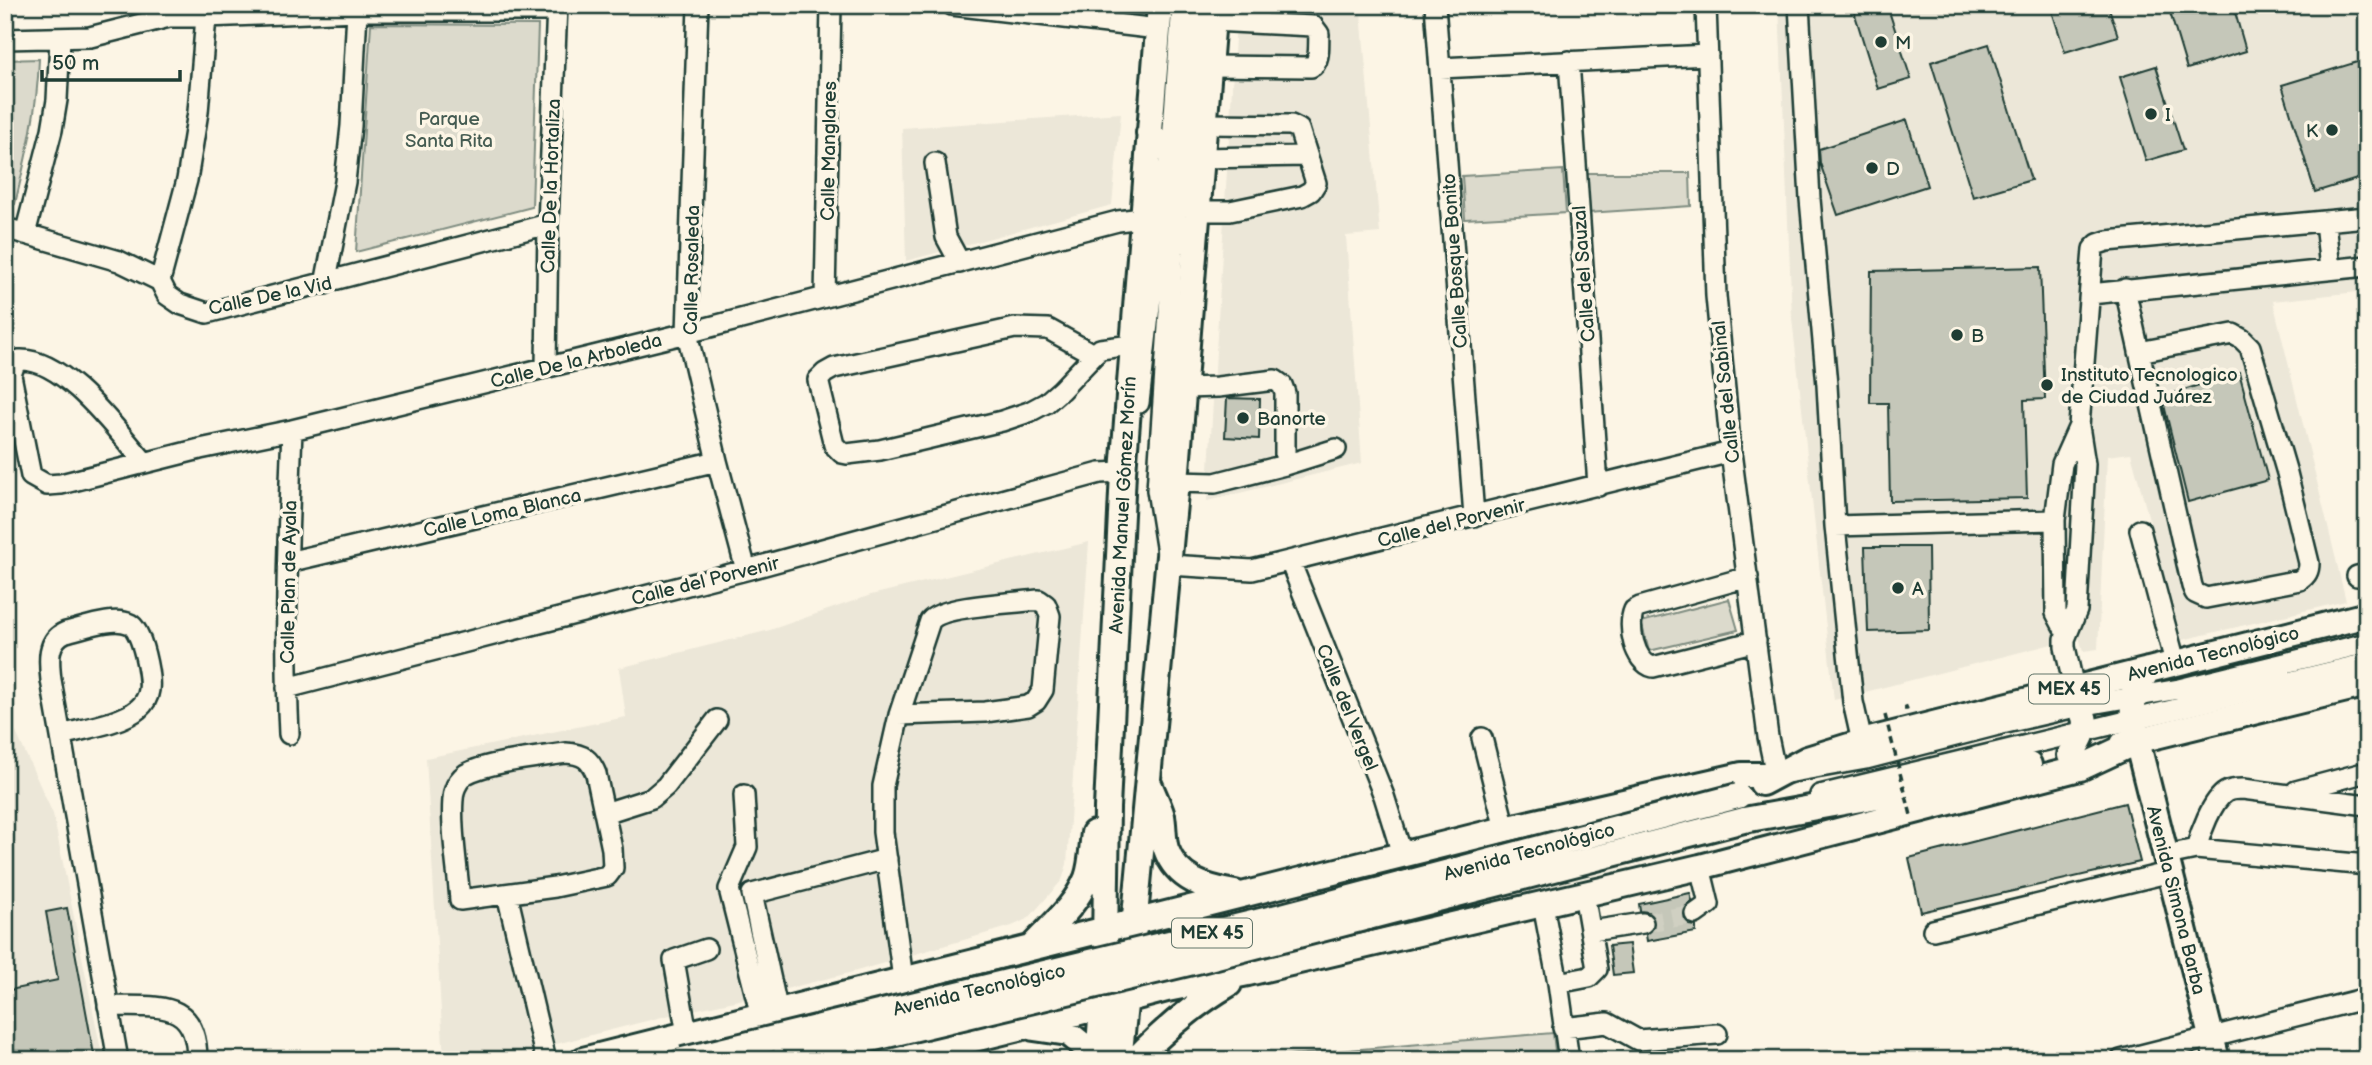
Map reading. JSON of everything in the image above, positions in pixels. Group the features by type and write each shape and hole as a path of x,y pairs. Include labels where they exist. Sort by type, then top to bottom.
{"main road":[{"path":"1167,989 1147,970 1140,955 1145,919 1148,781 1169,565 1197,211 1185,157 1204,124 1209,66 1208,11"},
{"name":"Avenida Manuel Gómez Morín","path":"1102,1005 1107,808 1123,472 1132,345 1159,220 1149,133 1159,17"},
{"path":"1149,133 1185,157"},
{"path":"1159,220 1180,227 1194,248"},
{"name":"Avenida Tecnológico","path":"683,1060 1286,915 1738,796 1807,759 1861,742 2070,695 2175,662 2367,615"},
{"path":"887,1060 1167,989 1248,973 1700,867 2080,768 2134,720 2148,670"},
{"name":"Avenida Tecnológico","path":"782,1060 1197,961 1744,820 1944,784 2070,755 2134,720 2367,684"},
{"path":"2070,695 2085,724 2079,744 2070,755"},
{"name":"Avenida Simona Barba","path":"2134,720 2214,1048"},
{"path":"583,1060 1506,829 1742,775 1776,775"},
{"path":"1148,781 1161,815 1166,848 1173,863 1185,876 1208,888 1243,894"},
{"path":"1030,949 1065,915 1075,900 1087,876 1094,832 1107,808"},
{"path":"1102,1005 1145,919"},
{"path":"1065,940 1080,952 1087,965 1089,984 1102,1005 1105,1059"},
{"path":"1135,1060 1160,1034 1198,1002 1248,973"},
{"path":"1023,1027 1054,1029 1068,1033 1105,1059"}],"street":[{"name":"Calle Rosaleda","path":"698,5 687,333 716,461 746,570"},
{"name":"Calle Manglares","path":"825,297 831,5"},
{"path":"952,5 1159,17"},
{"path":"1182,5 1172,142 1185,157 1307,156"},
{"name":"Calle Bosque Bonito","path":"1434,5 1474,516"},
{"name":"Calle del Sabinal","path":"1706,5 1716,296 1731,452 1768,737 1776,775"},
{"path":"1799,5 1810,199 1827,385 1835,526 1853,702 1861,742"},
{"path":"5,39 90,37 169,17 556,8"},
{"name":"Calle De la Hortaliza","path":"546,367 556,8"},
{"path":"325,284 345,182 357,11"},
{"path":"1123,472 1141,390 1159,220 1185,157 1208,11 1313,26 1319,34 1316,65 1311,67 1209,66"},
{"path":"160,281 187,180 198,112 206,17"},
{"path":"25,234 52,130 57,100 60,39"},
{"path":"1440,68 1708,55"},
{"name":"Calle del Sauzal","path":"1569,61 1598,486"},
{"path":"1197,211 1230,211 1303,196 1311,191 1316,183 1299,130 1291,125 1204,124"},
{"path":"935,163 946,237 960,263"},
{"path":"2070,695 2065,648 2066,632 2077,610 2078,596 2085,464 2079,426 2093,249 2103,242 2367,217"},
{"name":"Calle De la Arboleda","path":"145,463 82,392 63,375 27,360 19,360 14,366 11,375 31,477 47,485 61,484 687,333 1118,221 1159,220"},
{"path":"1159,220 1157,490 1169,565"},
{"path":"2325,222 2330,269"},
{"name":"Calle De la Vid","path":"5,228 119,261 160,281 167,295 180,304 207,313 548,225"},
{"path":"2090,294 2367,266"},
{"path":"2125,289 2139,352 2192,586 2195,593 2206,598 2300,580 2309,570 2309,563 2287,473 2250,347 2233,334 2139,352"},
{"path":"1093,354 1048,329 1015,328 834,368 818,380 834,445 842,453 854,454 1002,421 1029,412 1061,390 1093,354 1108,346 1132,345"},
{"path":"1184,388 1275,380 1282,385 1285,393 1284,465"},
{"path":"2066,632 2056,612 2055,520 2062,464 2079,426"},
{"name":"Calle Plan de Ayala","path":"289,734 288,562 292,430"},
{"path":"1176,482 1215,483 1336,449"},
{"name":"Calle del Porvenir","path":"1169,565 1252,570 1731,452"},
{"name":"Calle Loma Blanca","path":"288,562 716,461"},
{"name":"Calle del Porvenir","path":"287,688 746,570 1100,473 1123,472"},
{"path":"1835,526 2055,520"},
{"path":"2140,530 2175,662"},
{"name":"Calle del Vergel","path":"1290,561 1384,796 1402,855"},
{"path":"1748,577 1640,607 1634,610 1630,625 1639,658 1644,664 1653,667 1756,641"},
{"path":"899,715 985,712 1028,706 1036,701 1043,690 1050,615 1046,605 1039,600 956,609 934,616 930,621 899,715 883,786 883,832 903,979"},
{"path":"61,735 122,718 133,713 146,699 149,682 139,634 132,625 116,621 58,635 49,658 61,735 118,1060"},
{"path":"2134,720 2179,689 2367,643"},
{"path":"1744,820 1797,801 2367,663"},
{"path":"1776,775 1866,759 2006,723 2070,695 2134,720"},
{"path":"605,813 652,798 666,786 717,720"},
{"path":"1482,738 1506,829"},
{"path":"576,753 592,763 605,813 613,868 607,876 460,900 453,800 456,785 466,775 492,766 576,753"},
{"path":"2285,794 2367,772"},
{"path":"2196,849 2202,826 2223,792 2243,789 2367,805"},
{"path":"744,795 747,847 729,888 769,1014"},
{"path":"1933,930 2169,863 2196,849 2367,864"},
{"path":"769,1014 752,894 887,859"},
{"path":"1695,914 1709,904 1700,867"},
{"path":"507,894 546,1060"},
{"path":"1558,983 1589,977 1597,969 1584,894"},
{"path":"1543,905 1569,1060"},
{"path":"1592,931 1643,923"},
{"path":"687,1034 674,960 706,950"},
{"path":"2121,1060 2214,1048 2367,998"},
{"path":"108,1006 164,1009 181,1014 192,1024 197,1042 197,1060"},
{"path":"1563,1028 1607,1023 1638,1040 1717,1034"}],"path":[{"path":"1904,702 1907,709"},
{"path":"1885,715 1912,819"}],"shaded area":[{"path":"1237,5 1370,5 1371,10 1361,12 1380,233 1346,236 1362,463 1207,501"},
{"name":"Instituto Tecnologico de Ciudad Juárez","path":"1779,5 2367,5 2367,291 2273,301 2346,601 2182,640 2131,453 2107,456 2098,649 2083,651 2079,637 1834,700 1792,318"},
{"path":"1121,113 1112,205 906,261 902,128"},
{"path":"1089,542 1067,864 1062,880 1029,918 1012,926 853,972 762,995 666,1016 493,1060 447,1060 443,1045 426,758 626,717 619,668 770,630 871,595"},
{"path":"5,708 53,814 103,1060 5,1060"}],"green space":[{"name":"Parque Santa Rita","path":"371,24 538,25 532,207 356,252"},
{"path":"39,59 34,115 15,204 5,206 5,60"},
{"path":"1563,170 1566,213 1465,219 1462,176"},
{"path":"1585,173 1690,173 1691,206 1588,213"},
{"path":"1729,599 1738,630 1649,651 1641,622"},
{"path":"1553,1033 1556,1060 1228,1060"}],"building":[{"name":"M","path":"1852,5 1887,5 1911,79 1878,89"},
{"path":"2050,5 2108,5 2118,36 2065,52"},
{"path":"2180,5 2233,5 2246,51 2187,69 2169,9"},
{"path":"1989,44 2031,180 1973,197 1931,62"},
{"name":"K","path":"2367,59 2367,176 2315,192 2282,85"},
{"name":"I","path":"2156,66 2183,150 2146,161 2120,77"},
{"name":"D","path":"1907,120 1927,186 1838,215 1820,163 1819,149"},
{"name":"B","path":"2040,267 2045,399 2024,400 2027,498 1890,501 1888,403 1870,403 1871,271"},
{"path":"2239,372 2268,480 2188,502 2162,397"},
{"name":"Banorte","path":"1227,398 1260,399 1259,439 1225,437"},
{"name":"A","path":"1865,547 1928,547 1929,630 1868,632"},
{"path":"2125,803 2140,862 1921,912 1909,858"},
{"path":"1690,893 1692,901 1684,908 1683,916 1689,925 1696,926 1696,932 1647,941 1646,935 1654,928 1655,920 1648,912 1640,911 1639,904"},
{"path":"67,908 95,1060 5,1060 5,991 58,980 46,912"},
{"path":"1629,944 1633,973 1613,975 1609,946"}],"tunnel":[{"path":"1643,923 1695,914"}],"place":[{"name":"M","path":"1881,42"},
{"name":"I","path":"2151,114"},
{"name":"K","path":"2332,130"},
{"name":"D","path":"1872,168"},
{"name":"B","path":"1957,335"},
{"name":"Instituto Tecnologico de Ciudad Juárez","path":"2047,385"},
{"name":"Banorte","path":"1243,418"},
{"name":"A","path":"1898,588"}]}
